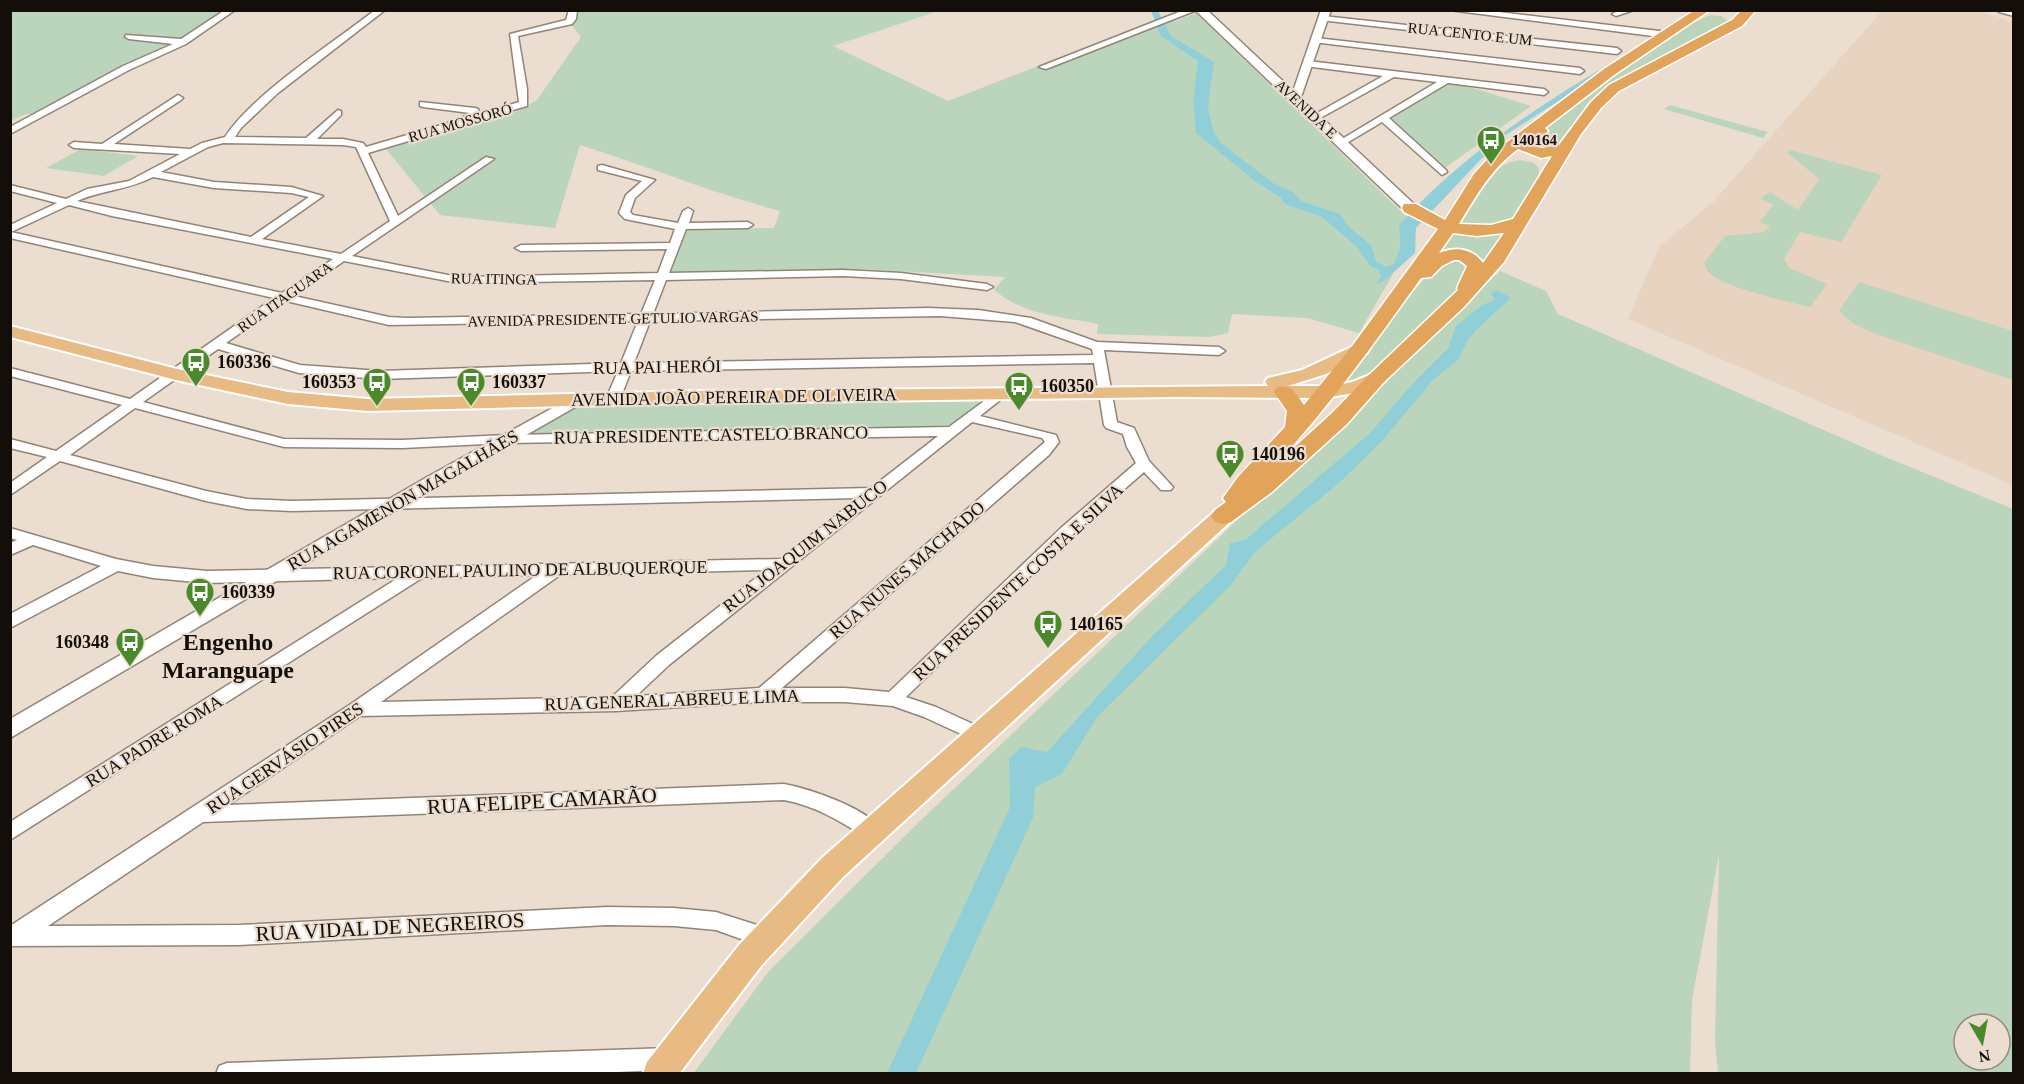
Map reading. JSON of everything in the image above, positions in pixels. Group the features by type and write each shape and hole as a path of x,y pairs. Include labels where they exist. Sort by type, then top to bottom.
{"highway":[{"path":"1223,516 1246,482 1296,429 1360,349 1449,228 1488,168 1500,155 1570,101 1704,10"},
{"path":"1641,52 1660,45 1704,16 1742,10"},
{"path":"1223,516 1264,487 1339,419 1377,378 1457,303 1498,258 1586,116 1614,88 1737,23 1750,10"},
{"path":"1680,52 1728,22 1729,20 1723,14"},
{"path":"1566,148 1541,153 1531,151 1523,144 1567,111 1570,101"},
{"path":"1488,168 1510,159 1527,159 1538,165 1545,180"},
{"path":"1427,219 1466,200"},
{"path":"1410,208 1427,219 1449,228 1466,231 1494,231 1519,223"},
{"path":"1426,259 1427,219"},
{"path":"1379,323 1394,311 1433,262 1456,254 1471,258 1476,266 1476,271 1457,303"},
{"path":"1284,392 1298,411 1296,429"}],"main road":[{"name":"AVENIDA E","path":"1200,10 1410,208"},
{"name":"AVENIDA JOÃO PEREIRA DE OLIVEIRA","path":"10,331 176,374 288,398 339,404 1178,391 1325,392 1358,387 1377,378"},
{"name":"AVENIDA JOÃO PEREIRA DE OLIVEIRA","path":"1178,391 1302,377 1336,363 1360,349"},
{"path":"664,1066 711,1001 834,866 935,772 980,735 1223,516"}],"street":[{"path":"10,131 126,68 183,42 231,10"},
{"path":"228,140 237,126 275,91 381,10"},
{"name":"RUA MOSSORÓ","path":"363,151 524,104 522,94 524,82 514,34 569,22 572,19 573,10"},
{"path":"1043,67 1193,10"},
{"path":"1453,10 1668,35"},
{"path":"1616,14 1630,10"},
{"path":"2002,10 2013,14"},
{"path":"1295,100 1324,14"},
{"name":"RUA CENTO E UM","path":"1324,14 1617,51"},
{"path":"129,37 183,42"},
{"path":"1316,40 1580,71"},
{"path":"1308,64 1544,92"},
{"path":"1360,70 1366,89"},
{"path":"1315,118 1392,74"},
{"path":"1342,142 1445,81"},
{"path":"105,146 178,98"},
{"path":"423,104 475,111 475,114 449,127"},
{"path":"309,141 338,112"},
{"path":"1384,119 1442,172"},
{"path":"10,229 91,191 124,186 154,174 205,145 228,140 343,141 360,145 395,221"},
{"path":"74,146 192,152"},
{"name":"RUA ITAGUARA","path":"10,490 284,297 489,159"},
{"path":"602,168 650,180 630,197 624,211 625,215 654,224 748,225"},
{"path":"154,174 213,185 291,190 318,196 253,240"},
{"name":"RUA ITINGA","path":"10,188 65,202 458,280 878,274 987,287"},
{"path":"613,399 688,211"},
{"name":"AVENIDA PRESIDENTE GETULIO VARGAS","path":"10,235 406,322 954,313 1026,321 1080,342 1099,353 1219,351"},
{"path":"521,248 673,246"},
{"name":"RUA PAI HERÓI","path":"218,345 299,369 349,374 1099,353"},
{"path":"1099,353 1110,423 1115,428 1130,430 1134,447 1143,464 1166,487"},
{"name":"RUA PRESIDENTE CASTELO BRANCO","path":"10,372 284,443 402,444 506,439 953,430"},
{"name":"RUA JOAQUIM NABUCO","path":"616,704 663,660 999,394"},
{"name":"RUA AGAMENON MAGALHÃES","path":"10,730 578,399"},
{"name":"RUA NUNES MACHADO","path":"763,694 1050,446 1051,438 1046,435 971,418"},
{"path":"10,443 206,496 247,504 292,506 874,493"},
{"name":"RUA PRESIDENTE COSTA E SILVA","path":"893,699 1066,532 1143,464"},
{"name":"RUA CORONEL PAULINO DE ALBUQUERQUE","path":"10,533 116,565 153,572 207,577 783,564"},
{"path":"10,550 32,539"},
{"path":"10,622 116,565"},
{"name":"RUA GERVÁSIO PIRES","path":"13,938 357,709 557,569"},
{"name":"RUA PADRE ROMA","path":"10,832 418,572"},
{"name":"RUA GENERAL ABREU E LIMA","path":"357,709 616,704 763,694 845,695 893,699 930,712 980,735"},
{"name":"RUA FELIPE CAMARÃO","path":"202,814 784,792 807,795 827,803 872,831"},
{"name":"RUA VIDAL DE NEGREIROS","path":"13,938 238,935 607,916 674,916 716,921 766,938"},
{"path":"227,1074 664,1066"}],"shaded area":[{"path":"1882,11 1979,11 2013,22 2013,485 1628,319 1659,247 1713,202"}],"green space":[{"path":"11,11 234,11 37,114 26,114 11,121"},
{"path":"573,11 938,11 833,46 948,101 1154,21 1176,21 1196,13 1407,217 1399,225 1400,248 1393,274 1359,333 1307,318 1232,314 1228,333 1209,337 1097,334 1098,324 1043,314 1006,299 994,290 1005,277 860,269 670,273 687,230 774,228 780,211 580,145 555,228 440,215 386,149 518,111 537,100 581,37 567,19"},
{"path":"1710,15 1721,16 1728,21 1694,40 1686,49 1606,94 1560,149 1534,153 1522,144 1526,133 1668,35"},
{"path":"1448,83 1460,84 1531,106 1445,168 1388,120"},
{"path":"1670,105 1768,132 1763,138 1664,109"},
{"path":"81,149 138,156 104,176 46,168"},
{"path":"1790,150 1882,175 1841,242 1800,232 1784,259 1789,268 1827,284 1810,307 1727,283 1708,272 1704,263 1725,236 1764,232 1770,226 1760,222 1773,205 1761,198 1770,192 1798,210 1819,179 1788,153"},
{"path":"1520,160 1534,163 1539,168 1537,187 1517,217 1505,226 1455,227 1489,177 1508,163"},
{"path":"1453,232 1490,236 1508,232 1483,268 1479,257 1470,253 1431,260"},
{"path":"1457,256 1471,261 1455,298 1379,372 1332,390 1435,266"},
{"path":"1500,271 1546,291 1558,314 1883,456 2013,509 2013,1073 1718,1073 1715,1042 1719,855 1692,1000 1690,1073 693,1074 768,972 917,824"},
{"path":"1859,282 2013,331 2013,380 1873,333 1854,324 1839,311"},
{"path":"999,394 951,429 515,437 578,399"}],"water":[{"path":"1151,11 1158,11 1171,36 1214,62 1208,107 1213,130 1221,143 1273,183 1292,191 1301,201 1340,214 1349,227 1371,245 1376,261 1386,267 1394,264 1400,248 1399,225 1453,172 1482,148 1545,104 1642,45 1655,34 1661,35 1501,138 1416,228 1415,253 1384,281 1377,283 1381,275 1377,269 1370,266 1357,247 1322,217 1285,204 1280,197 1256,182 1196,133 1193,102 1198,61 1161,36"},
{"path":"1496,290 1511,298 1477,329 1468,340 1459,359 1433,380 1383,440 1338,484 1256,551 1230,586 1097,717 1062,774 1035,787 1033,818 916,1073 887,1073 1010,807 1009,759 1021,747 1047,752 1153,635 1226,565 1230,543 1245,540 1372,431 1413,383 1448,348 1456,326 1482,305 1495,300 1491,294"}],"place":[{"name":"140164","path":"1491,166"},
{"name":"160336","path":"196,388"},
{"name":"160353","path":"377,408"},
{"name":"160337","path":"471,408"},
{"name":"160350","path":"1019,412"},
{"name":"140196","path":"1230,480"},
{"name":"160339","path":"200,618"},
{"name":"140165","path":"1048,650"},
{"name":"160348","path":"130,668"}],"district":[{"name":"Engenho Maranguape","path":"228,656"}]}
